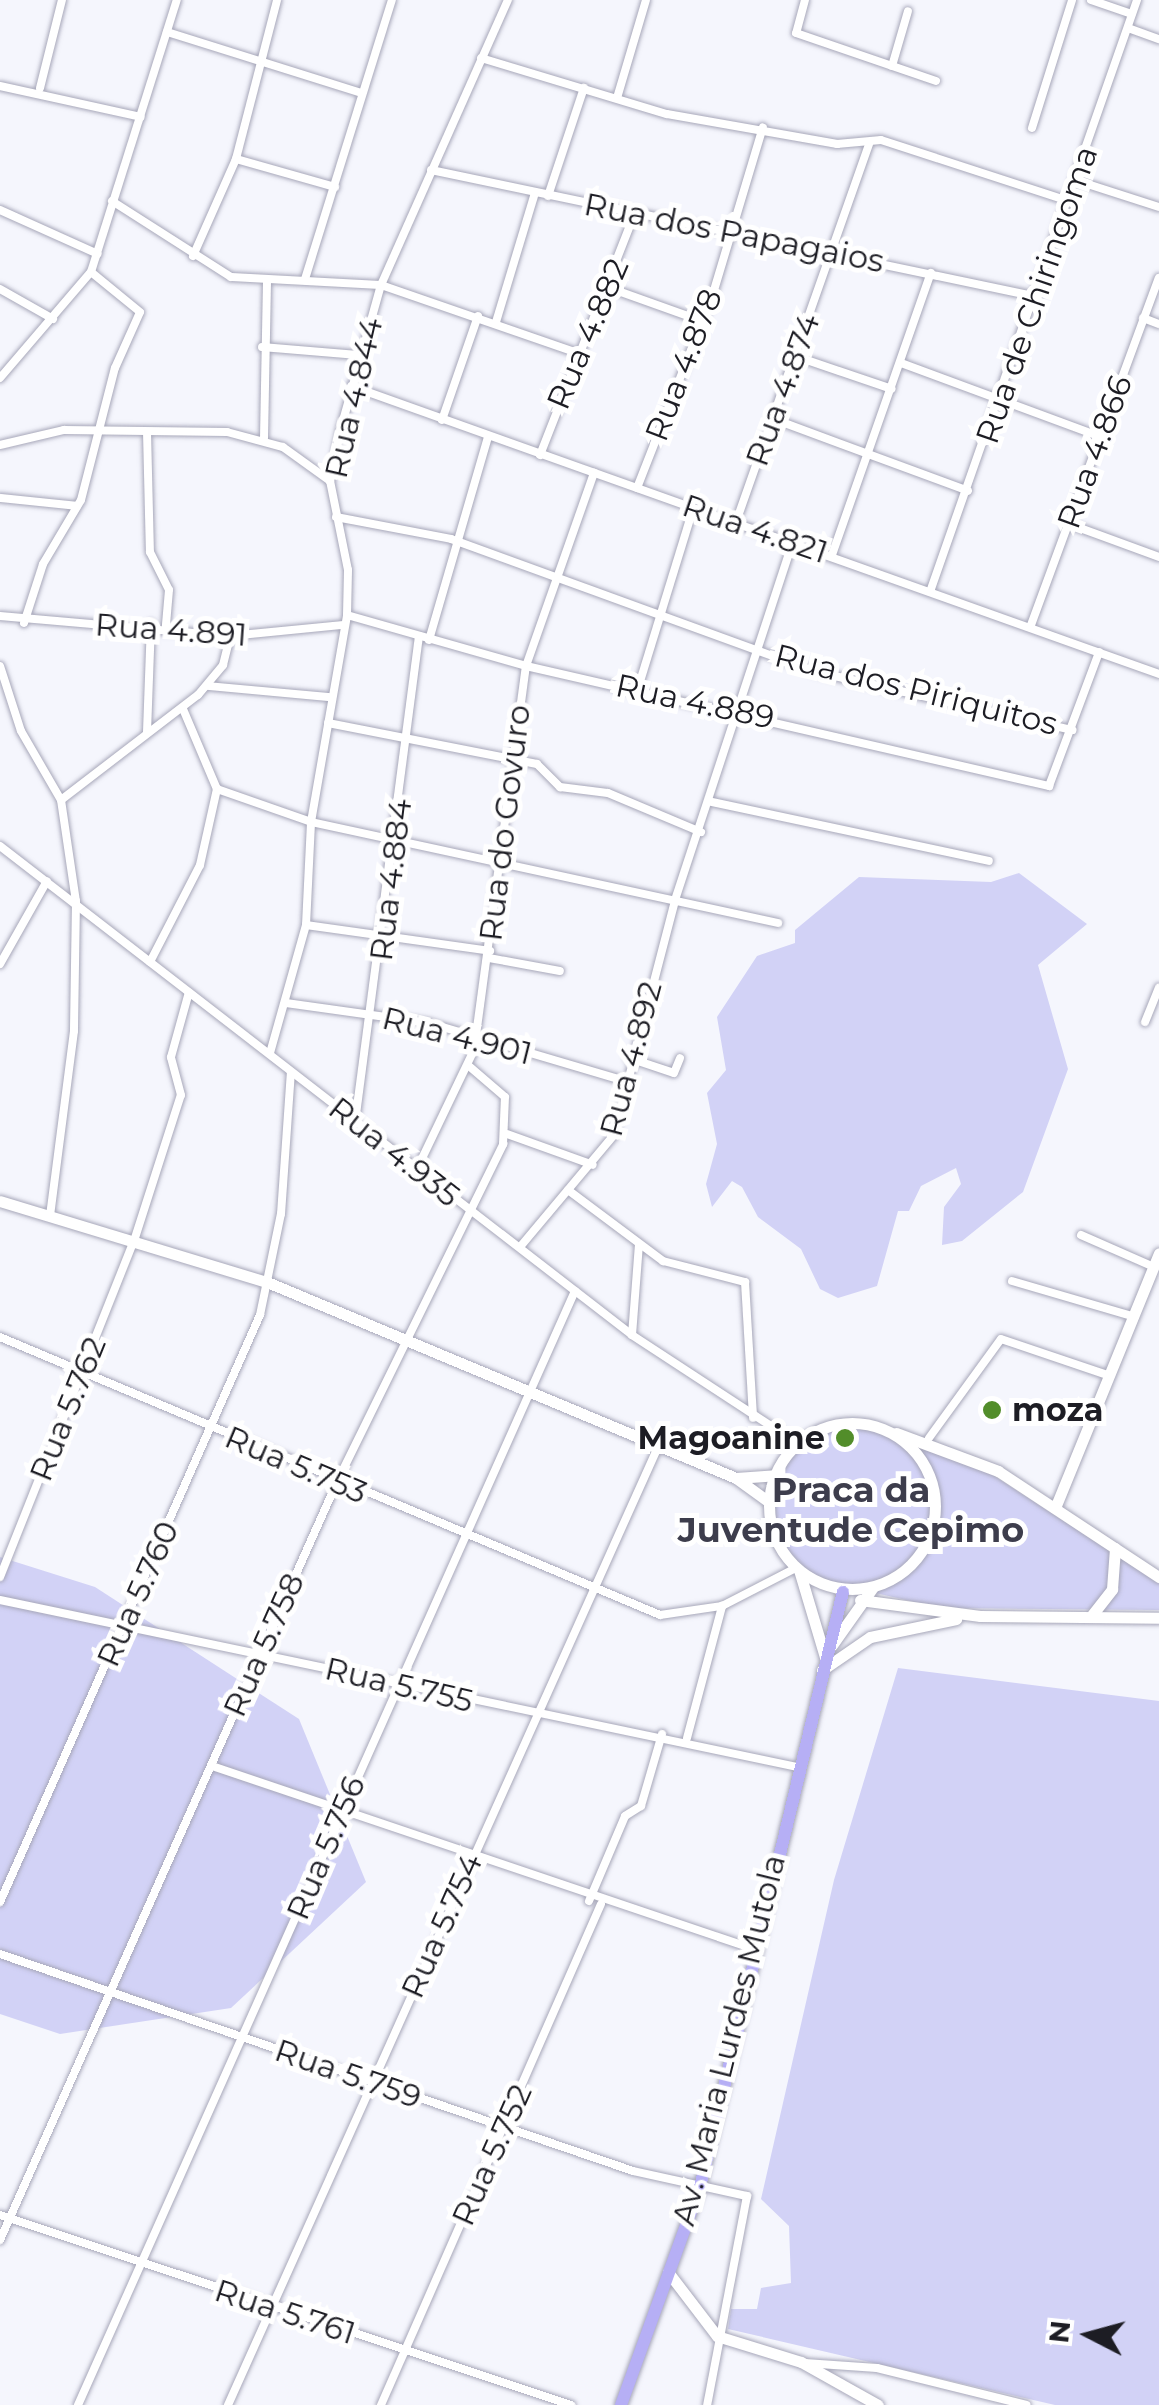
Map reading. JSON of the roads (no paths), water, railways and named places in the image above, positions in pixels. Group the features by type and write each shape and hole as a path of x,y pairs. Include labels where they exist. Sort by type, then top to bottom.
{"main road":[{"path":"0,1202 267,1282 736,1478 769,1502"},
{"path":"1057,1504 1159,1253"},
{"path":"824,1663 798,1569 776,1538 769,1502 783,1460 798,1443 836,1424 930,1438 1057,1504 1159,1578"},
{"path":"839,1590 873,1587 891,1580 922,1552 935,1512 928,1472 886,1430"},
{"path":"736,1478 775,1475"},
{"path":"1092,1615 1112,1589 1115,1548"},
{"path":"798,1569 862,1602 986,1616 1159,1618"},
{"path":"824,1663 873,1587"},
{"path":"620,2405 700,2187 839,1590"},
{"path":"824,1663 888,1630 986,1616"},
{"name":"Av. Maria Lurdes Mutola","path":"620,2405 697,2190 824,1663"},
{"path":"668,2272 717,2336 801,2362 878,2405"}],"street":[{"path":"40,88 62,0"},
{"path":"0,378 91,272 177,0"},
{"path":"194,256 236,159 277,0"},
{"path":"305,280 392,0"},
{"name":"Rua 4.844","path":"270,1053 306,924 311,822 347,615 330,481 358,355 381,284 508,0"},
{"path":"617,98 646,0"},
{"path":"805,0 796,33 936,81"},
{"path":"1032,128 1072,0"},
{"path":"1090,0 1132,14"},
{"name":"Rua de Chiringoma","path":"931,589 1038,297 1137,0"},
{"path":"892,66 908,11"},
{"path":"1128,28 1159,39"},
{"path":"166,32 362,93"},
{"path":"481,58 617,98 870,144 1069,201"},
{"path":"0,86 40,88 141,117"},
{"path":"548,196 584,88"},
{"name":"Rua 4.878","path":"637,488 734,233 762,127"},
{"name":"Rua 4.874","path":"736,522 835,252 870,144"},
{"path":"236,159 335,187"},
{"name":"Rua dos Papagaios","path":"431,170 1038,297"},
{"path":"1078,181 1159,207"},
{"path":"496,322 535,193"},
{"path":"112,202 232,276 381,284 575,352"},
{"path":"0,210 98,254"},
{"name":"Rua 4.882","path":"540,455 575,352 635,213"},
{"path":"24,623 77,506 140,308 91,272"},
{"path":"832,555 930,273"},
{"name":"Rua 4.866","path":"1031,625 1159,278"},
{"path":"264,438 262,347 267,280"},
{"path":"604,286 702,322"},
{"path":"0,289 53,320"},
{"path":"442,420 478,316"},
{"path":"1144,318 1159,324"},
{"path":"262,347 358,355"},
{"path":"794,356 892,390"},
{"path":"901,363 1101,437"},
{"name":"Rua 4.821","path":"351,386 693,509 931,589 1159,674"},
{"path":"771,418 968,491"},
{"path":"0,445 99,430 264,438 330,481"},
{"path":"147,432 150,552 170,590 166,626"},
{"name":"Rua 4.884","path":"355,1122 375,1014 407,741 424,638 451,540 488,437"},
{"name":"Rua do Govuro","path":"416,1171 470,1066 489,955 508,756 526,666 552,578 594,473"},
{"path":"0,498 77,506"},
{"path":"638,688 657,612 693,509"},
{"name":"Rua dos Piriquitos","path":"336,517 451,540 759,650 1074,730"},
{"path":"1069,524 1159,557"},
{"name":"Rua 4.892","path":"520,1247 614,1135 624,1081 675,900 712,802 736,711 793,542"},
{"name":"Rua 4.889","path":"347,615 526,666 638,688 1044,784 1057,780 1074,730"},
{"name":"Rua 4.891","path":"0,616 24,623 150,624 230,636 343,626"},
{"path":"146,732 150,624"},
{"path":"61,800 208,686 230,636"},
{"path":"1074,730 1098,652"},
{"path":"0,666 21,731 61,800 76,901 74,1031 50,1216"},
{"path":"208,686 330,698"},
{"path":"150,962 200,864 217,789 183,709"},
{"path":"328,723 538,764 560,787 608,792 701,832"},
{"path":"217,789 311,822 778,923"},
{"path":"712,802 988,861"},
{"name":"Rua 4.935","path":"0,846 76,901 416,1171 632,1335 753,1418 798,1443"},
{"path":"0,964 47,882"},
{"path":"306,924 386,934 560,971"},
{"path":"1145,1022 1159,988"},
{"name":"Rua 5.762","path":"0,1577 134,1241 181,1096 171,1057 188,992"},
{"name":"Rua 4.901","path":"286,1004 375,1014 476,1038 624,1081"},
{"path":"630,1058 674,1073 680,1058"},
{"path":"470,1066 500,1087 507,1134 592,1165"},
{"name":"Rua 5.760","path":"0,1902 211,1429 267,1282 290,1072"},
{"name":"Rua 5.758","path":"0,2240 337,1482 507,1134"},
{"path":"568,1190 639,1246 686,1270 745,1282 753,1418"},
{"path":"1082,1235 1154,1268"},
{"path":"632,1335 639,1246"},
{"path":"1012,1281 1135,1317"},
{"name":"Rua 5.756","path":"78,2405 246,2038 340,1810 400,1686 575,1291"},
{"name":"Rua 5.753","path":"0,1337 466,1536 672,1617 722,1606 798,1569"},
{"path":"930,1438 1001,1339 1110,1376"},
{"name":"Rua 5.754","path":"228,2405 658,1447"},
{"name":"Rua 5.755","path":"0,1600 535,1716 687,1738 797,1766"},
{"path":"687,1738 722,1606"},
{"path":"589,1901 625,1816 643,1802 662,1734"},
{"path":"212,1766 589,1901 754,1949"},
{"name":"Rua 5.752","path":"381,2405 601,1904"},
{"name":"Rua 5.759","path":"0,1954 504,2127 697,2190 749,2200 717,2336"},
{"name":"Rua 5.761","path":"0,2215 571,2405"},
{"path":"707,2405 717,2336"},
{"path":"801,2362 877,2368 1026,2405"}],"place":[{"name":"moza","path":"992,1410"},
{"name":"Magoanine","path":"845,1438"}],"district":[{"name":"Praca da Juventude Cepimo","path":"851,1510"}]}
